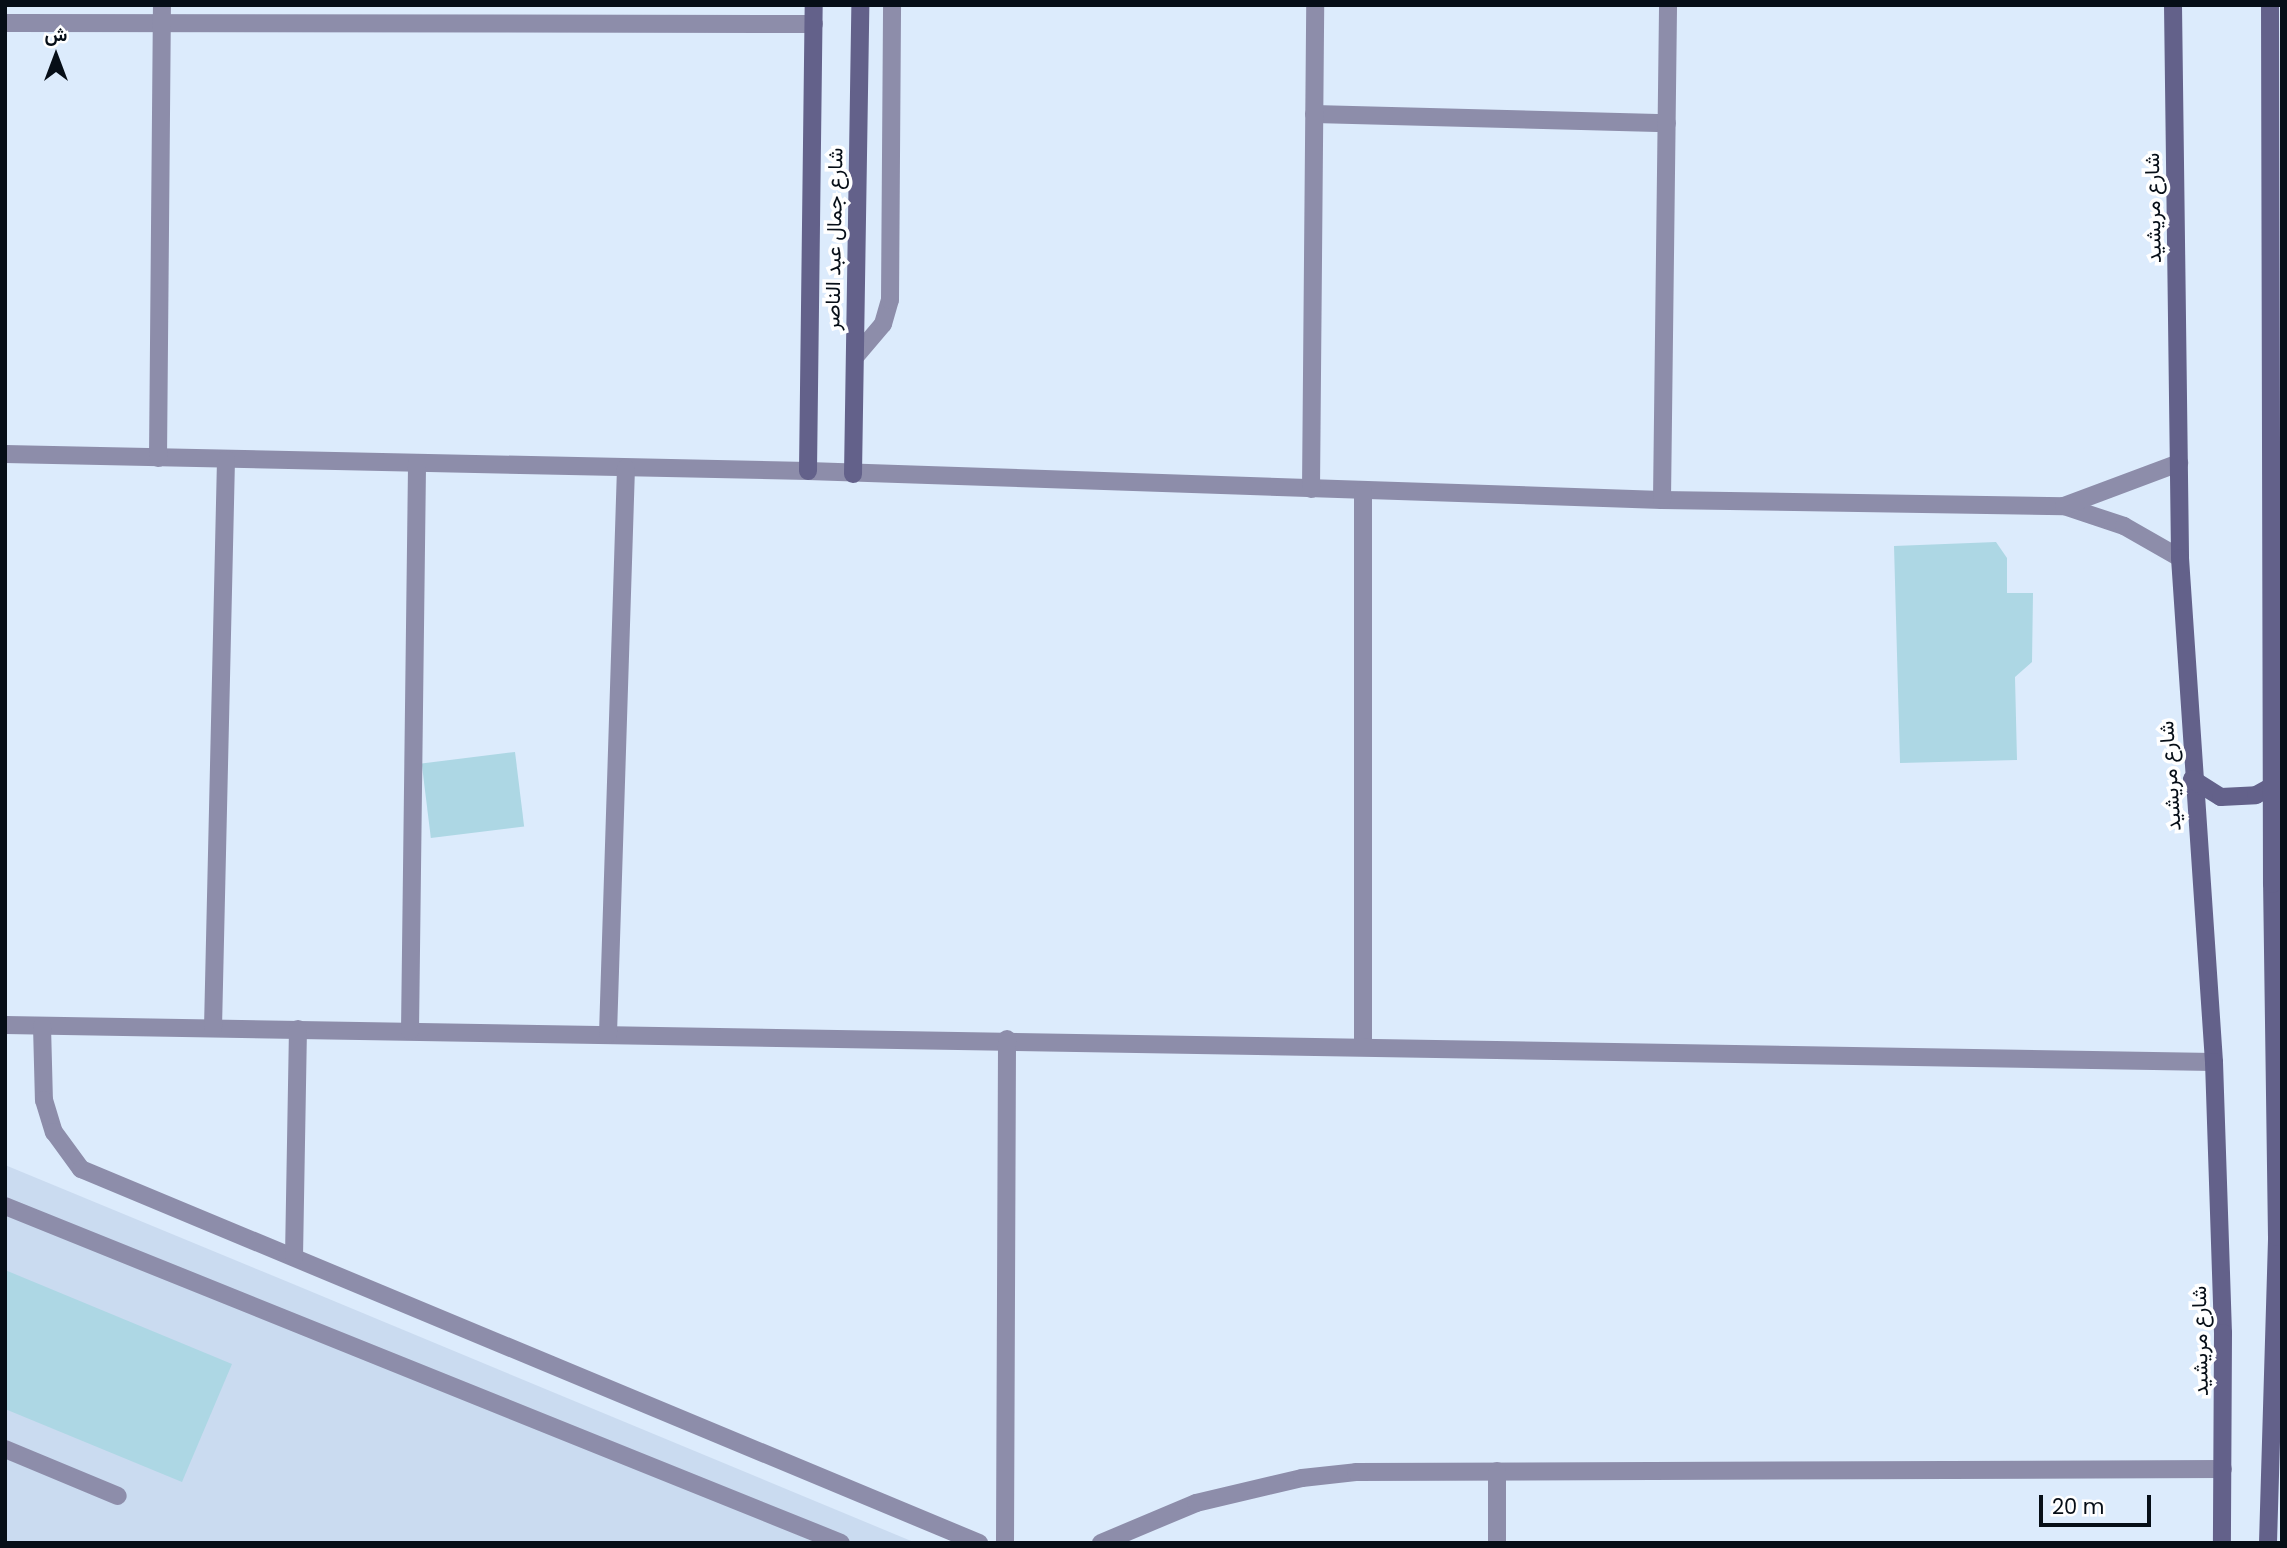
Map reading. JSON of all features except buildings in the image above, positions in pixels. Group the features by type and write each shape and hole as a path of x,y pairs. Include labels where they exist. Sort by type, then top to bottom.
{"main road":[{"name":"شارع جمال عبد الناصر","path":"808,471 814,5"},
{"name":"شارع جمال عبد الناصر","path":"853,474 860,5"},
{"name":"شارع مريشيد","path":"2173,5 2180,558 2192,779 2214,1062 2223,1469 2222,1543"},
{"path":"2268,1543 2277,1412 2280,1237 2277,884 2272,786 2276,434 2270,5"},
{"path":"2192,779 2221,797 2248,797 2272,786"}],"street":[{"path":"158,458 162,5"},
{"path":"855,357 883,324 890,300 892,5"},
{"path":"1311,489 1315,5"},
{"path":"1662,500 1668,5"},
{"path":"5,23 814,24"},
{"path":"1314,114 1667,123"},
{"path":"5,454 808,471 1662,500 2064,506 2124,526 2180,558"},
{"path":"213,1028 226,459"},
{"path":"410,1031 417,463"},
{"path":"2064,506 2179,463"},
{"path":"608,1034 626,468"},
{"path":"1363,491 1363,1044"},
{"path":"5,1025 1363,1044 2214,1062"},
{"path":"42,1026 44,1100 54,1132 81,1169 979,1543"},
{"path":"295,1257 298,1029"},
{"path":"1005,1543 1007,1040"},
{"path":"5,1206 841,1543"},
{"path":"5,1449 118,1496"},
{"path":"1101,1543 1196,1503 1302,1478 1356,1472 2223,1469"},
{"path":"1497,1471 1497,1543"}],"shaded area":[{"path":"5,1165 293,1284 916,1543 5,1543"}]}
